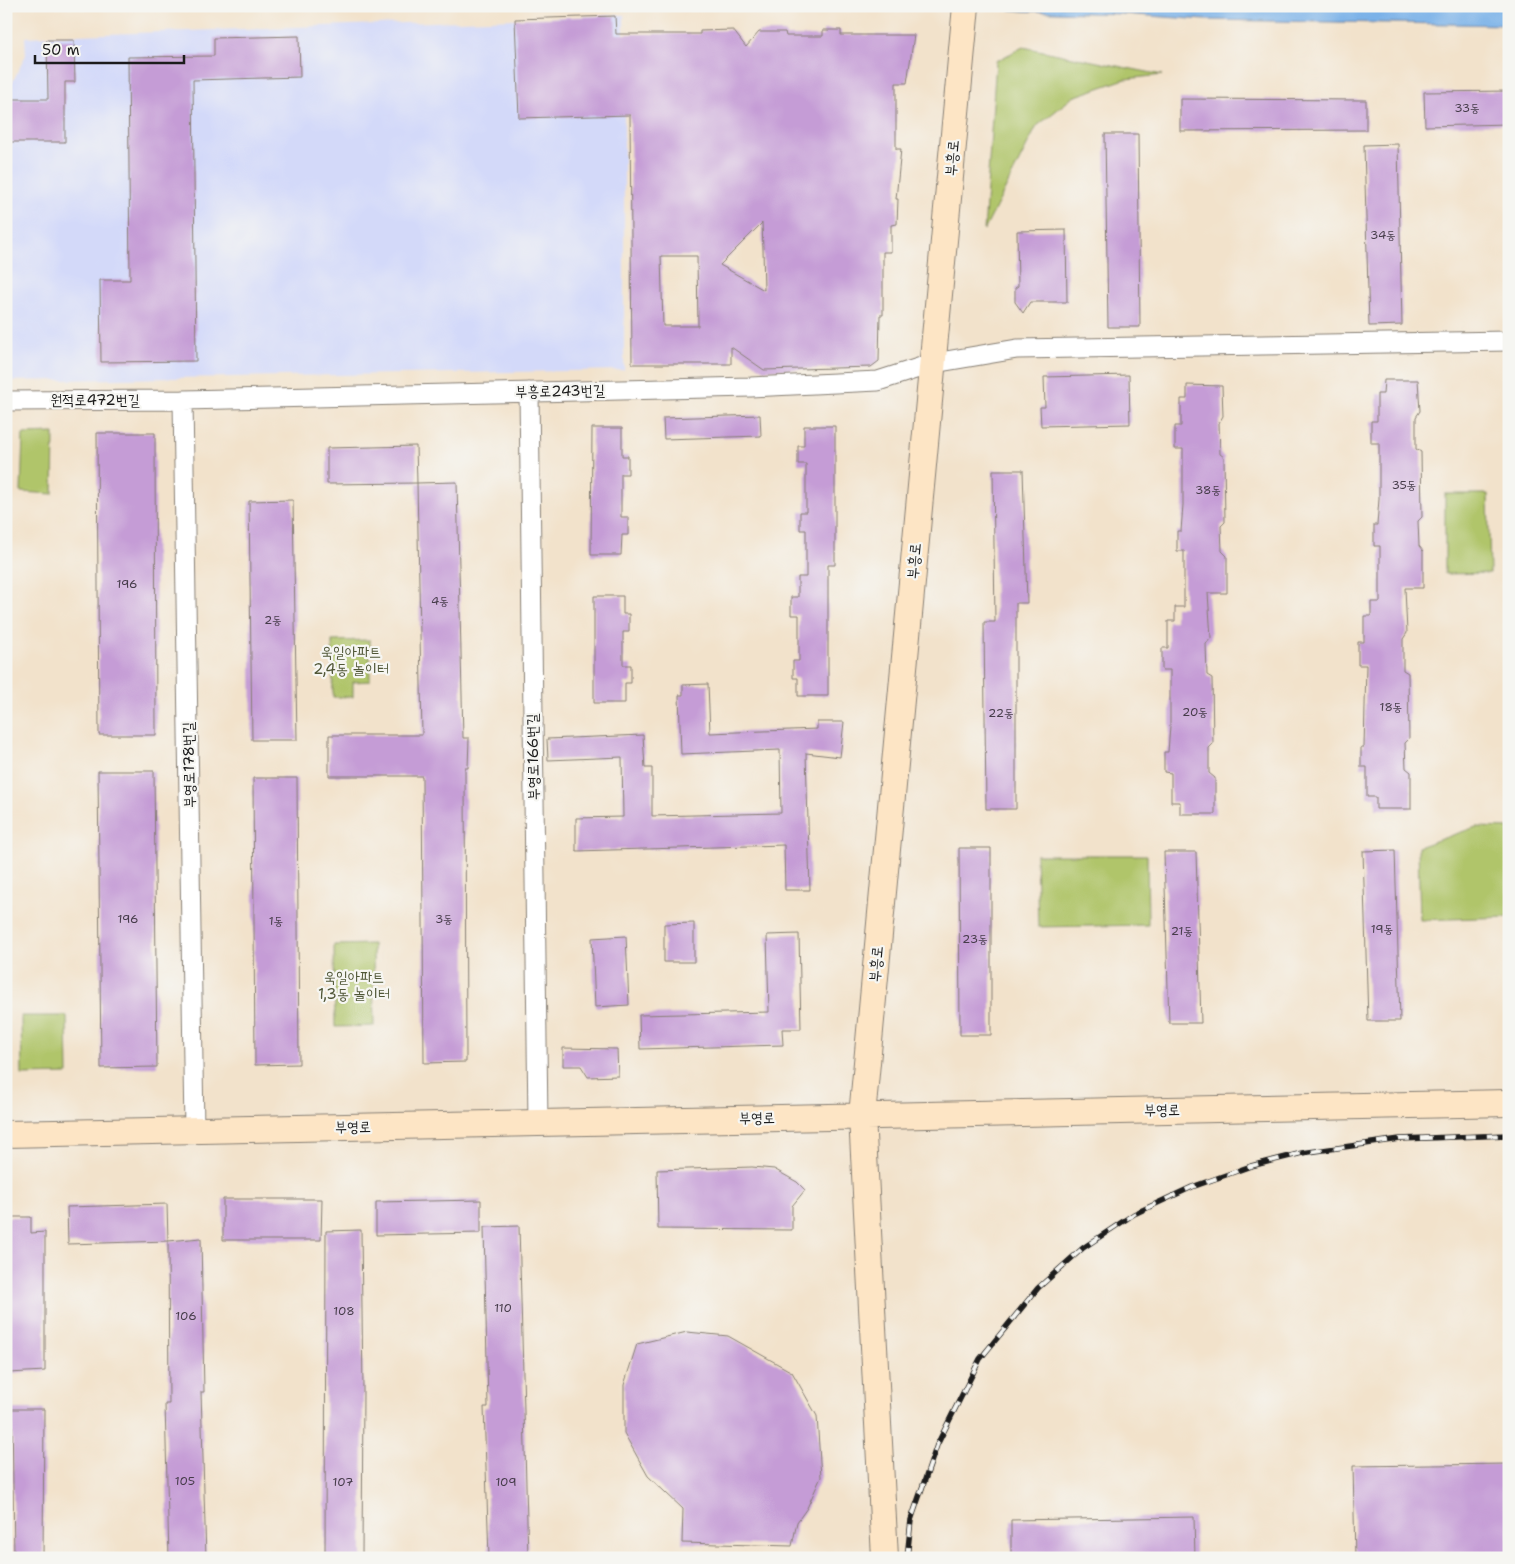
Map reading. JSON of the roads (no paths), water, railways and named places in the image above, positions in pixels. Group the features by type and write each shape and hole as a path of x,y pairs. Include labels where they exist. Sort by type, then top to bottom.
{"main road":[{"name":"부흥로","path":"885,1558 862,1116 966,6"},
{"name":"부영로","path":"6,1134 1509,1103"}],"street":[{"name":"부흥로243번길","path":"183,400 878,381 934,363 1017,348 1509,342"},
{"name":"부영로166번길","path":"528,392 538,1123"},
{"name":"원적로472번길","path":"6,401 183,400"},
{"name":"부영로178번길","path":"183,400 194,1130"}],"water":[{"path":"973,6 1509,6 1509,25 1205,20 1123,14 1023,11"}],"railway":[{"path":"907,1558 911,1520 937,1445 980,1359 1038,1288 1083,1248 1134,1214 1192,1187 1251,1166 1302,1153 1400,1139 1509,1135"}],"park label":[{"name":"욱일아파트 2,4동 놀이터","path":"351,660"},
{"name":"욱일아파트 1,3동 놀이터","path":"354,986"}]}
